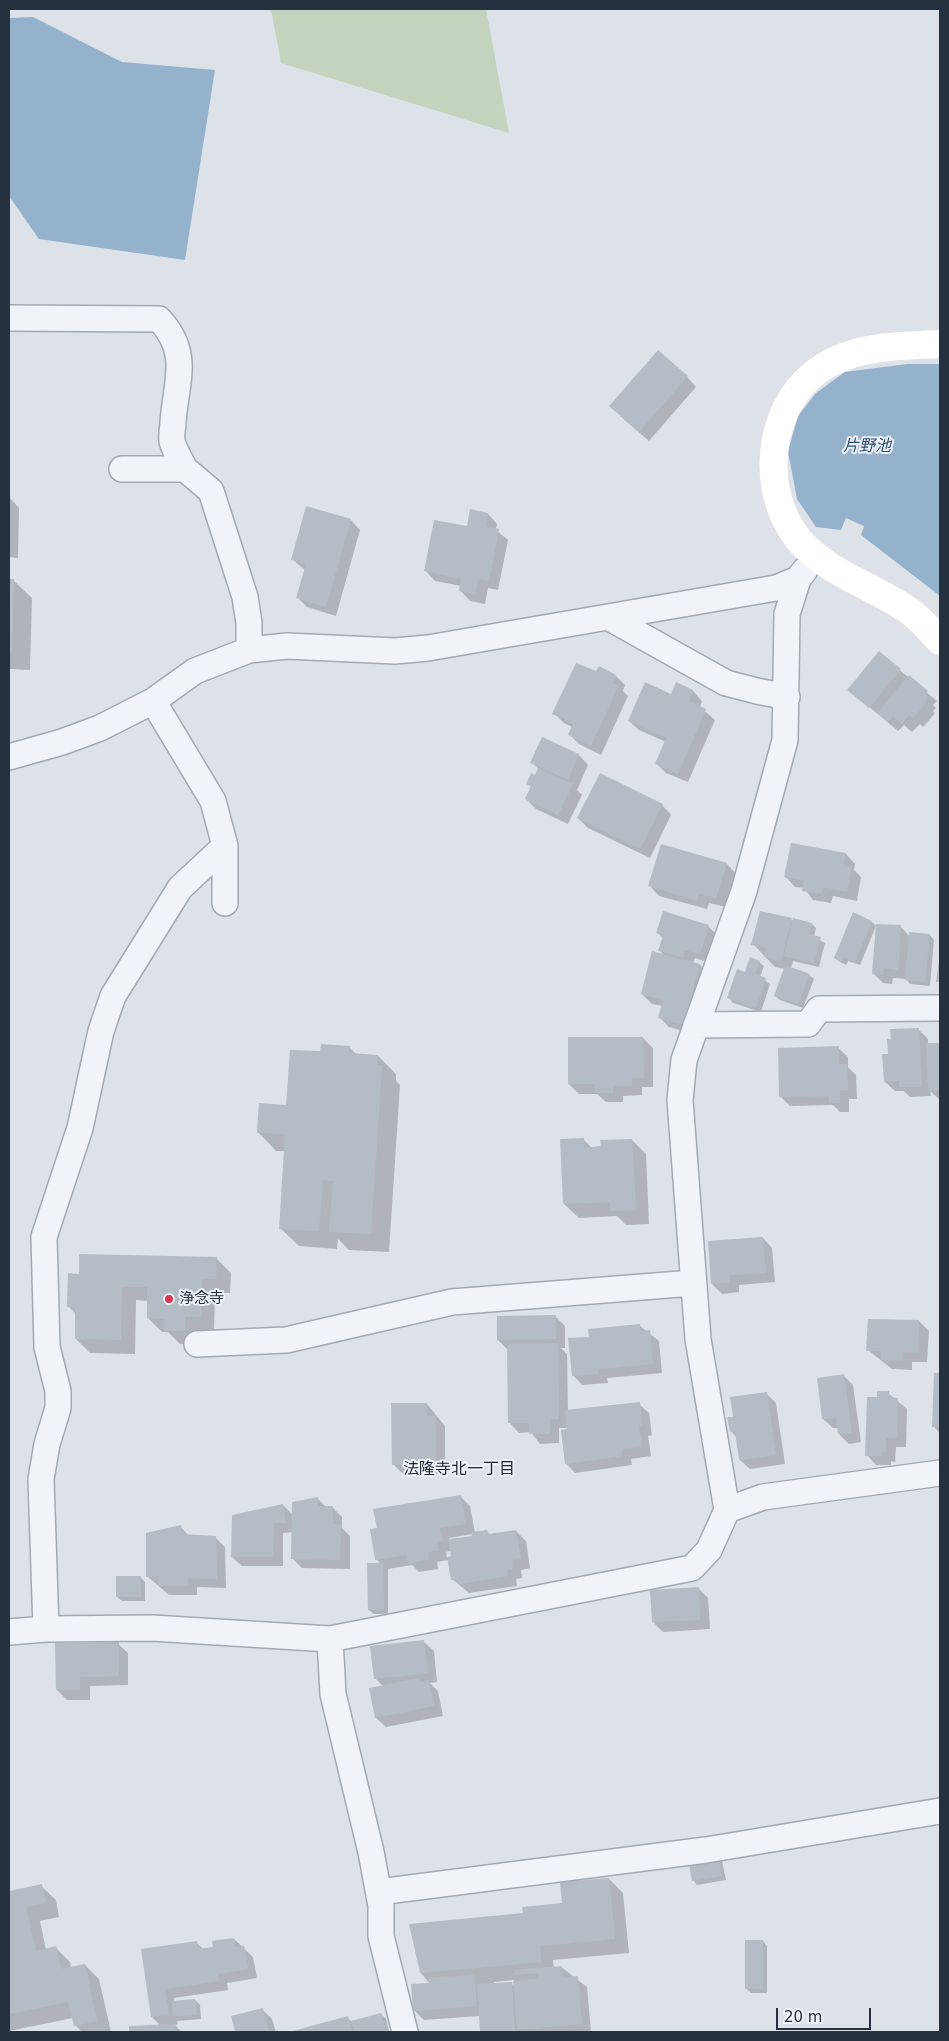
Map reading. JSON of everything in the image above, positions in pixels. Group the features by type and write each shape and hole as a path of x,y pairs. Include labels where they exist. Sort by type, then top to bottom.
{"street":[{"path":"9,318 159,319 172,332 179,352 179,381 174,408 172,441 185,469 211,491 245,597 249,622 248,650"},
{"path":"940,344 887,346 850,356 816,372 794,397 777,431 773,462 776,488 785,518 799,540 815,555 909,610 940,641"},
{"path":"122,469 185,469"},
{"path":"9,1632 46,1629 152,1628 330,1639 692,1568 709,1550 727,1510 698,1339 680,1100 684,1060 744,891 770,800 785,740 787,614 798,579 815,555"},
{"path":"9,757 62,742 100,728 153,701 195,671 248,650 287,646 395,652 776,588 798,579"},
{"path":"608,617 726,682 756,692 787,697"},
{"path":"153,701 213,801 225,846 225,903"},
{"path":"46,1629 41,1479 47,1444 58,1408 58,1391 47,1347 44,1237 80,1128 101,1031 113,996 180,888 225,846"},
{"path":"696,1025 808,1024 819,1009 940,1008"},
{"path":"197,1344 286,1340 452,1302 693,1283"},
{"path":"727,1510 763,1497 940,1473"},
{"path":"330,1639 333,1694 358,1790 379,1892 381,1936 406,2032"},
{"path":"379,1892 706,1850 940,1811"}],"green space":[{"path":"271,9 486,9 509,133 281,63"}],"water":[{"path":"33,17 122,62 215,70 185,260 39,239 9,196 9,18"},
{"name":"片野池","path":"907,364 940,364 940,596 861,535 864,526 846,518 841,530 816,527 797,499 788,451 798,416 816,393 845,372"}],"building":[{"path":"658,350 688,376 639,432 609,406"},
{"path":"306,506 351,519 326,607 296,598 306,564 291,560"},
{"path":"470,509 488,513 486,527 499,529 489,581 478,579 475,595 459,591 461,579 424,571 434,520 467,526"},
{"path":"9,579 14,579 12,652 9,652"},
{"path":"879,651 901,669 869,708 847,690"},
{"path":"576,663 596,671 599,666 616,675 613,683 619,685 591,746 568,735 573,723 552,714"},
{"path":"909,675 928,691 925,695 927,697 926,703 913,718 909,715 902,724 893,716 888,722 877,713"},
{"path":"645,682 671,694 676,682 693,690 689,701 706,709 678,774 655,764 666,738 628,721"},
{"path":"542,737 579,754 568,780 530,763"},
{"path":"538,768 573,784 558,815 525,799 531,786 526,784 531,773 535,775"},
{"path":"600,773 663,804 640,849 577,818"},
{"path":"791,843 846,853 844,864 852,866 847,892 823,887 822,894 802,891 804,881 784,877"},
{"path":"661,844 727,863 716,898 699,894 697,901 648,886"},
{"path":"663,911 709,925 700,954 685,950 683,958 658,951 663,935 656,933"},
{"path":"760,911 792,918 781,962 764,957 766,948 751,945"},
{"path":"853,912 872,921 855,962 844,957 841,962 834,958"},
{"path":"793,918 812,923 809,934 821,937 814,963 784,956"},
{"path":"876,924 901,925 898,970 884,968 883,975 872,974"},
{"path":"909,932 930,934 925,982 905,980"},
{"path":"652,951 700,964 684,1025 658,1018 663,1000 641,994"},
{"path":"750,957 760,961 755,974 766,978 756,1008 727,998 737,969 745,972"},
{"path":"939,961 940,982 936,982"},
{"path":"785,965 810,974 798,1004 774,996"},
{"path":"919,1028 922,1087 899,1087 899,1081 884,1082 882,1054 888,1054 887,1039 891,1039 890,1029"},
{"path":"568,1037 643,1037 644,1078 632,1078 632,1086 613,1086 613,1093 595,1093 595,1084 568,1084"},
{"path":"926,1043 940,1043 940,1090 928,1091"},
{"path":"321,1044 350,1046 349,1053 378,1055 378,1065 382,1065 371,1234 329,1232 333,1181 323,1180 319,1231 279,1229 285,1134 257,1133 259,1103 286,1105 290,1050 320,1051"},
{"path":"839,1046 839,1064 847,1064 848,1090 840,1090 840,1103 829,1103 829,1096 779,1097 778,1048"},
{"path":"584,1138 584,1148 601,1146 600,1140 632,1139 636,1210 610,1211 610,1202 563,1204 560,1139"},
{"path":"763,1237 766,1273 730,1275 730,1283 711,1284 708,1241"},
{"path":"79,1254 217,1257 216,1279 202,1279 201,1317 185,1317 185,1331 164,1330 165,1319 147,1318 147,1287 122,1287 121,1340 75,1339 75,1307 67,1307 68,1273 79,1274"},
{"path":"556,1315 556,1339 497,1340 497,1316"},
{"path":"868,1319 919,1320 918,1353 903,1352 902,1361 881,1360 881,1351 866,1351"},
{"path":"640,1324 641,1331 650,1330 653,1364 598,1369 599,1374 572,1376 568,1338 589,1337 588,1329"},
{"path":"558,1343 559,1419 550,1419 550,1434 529,1434 529,1423 508,1423 507,1344"},
{"path":"934,1373 940,1373 940,1427 932,1427"},
{"path":"844,1374 852,1433 838,1434 836,1418 822,1419 817,1378"},
{"path":"877,1391 889,1391 889,1398 898,1398 897,1438 886,1438 886,1453 882,1452 882,1456 865,1456 867,1397 877,1397"},
{"path":"767,1392 776,1455 739,1460 735,1431 730,1432 727,1417 733,1417 730,1397"},
{"path":"640,1402 642,1426 639,1427 642,1447 622,1449 622,1456 565,1464 561,1430 567,1429 565,1410"},
{"path":"391,1403 427,1403 427,1416 436,1416 436,1465 392,1465"},
{"path":"461,1495 466,1524 440,1528 443,1541 437,1542 438,1551 428,1552 429,1559 408,1563 407,1555 375,1560 370,1529 377,1528 373,1509"},
{"path":"318,1497 318,1506 333,1506 333,1524 341,1525 340,1560 291,1559 292,1502"},
{"path":"283,1504 286,1523 274,1523 273,1557 231,1557 232,1515"},
{"path":"181,1525 182,1534 216,1536 217,1579 188,1578 188,1586 158,1586 159,1576 146,1577 146,1533"},
{"path":"487,1530 488,1534 516,1530 521,1559 512,1560 513,1569 507,1570 508,1576 458,1584 457,1579 451,1580 447,1557 451,1556 448,1539 472,1536 471,1532"},
{"path":"367,1563 383,1563 384,1610 368,1610"},
{"path":"116,1576 141,1576 141,1597 116,1597"},
{"path":"699,1587 700,1620 652,1622 650,1590"},
{"path":"424,1640 428,1673 374,1679 370,1646"},
{"path":"119,1642 119,1676 80,1677 80,1690 56,1690 55,1643"},
{"path":"419,1678 420,1682 429,1680 434,1706 375,1718 369,1688"},
{"path":"718,1855 722,1876 692,1881 688,1859"},
{"path":"609,1878 615,1939 540,1946 541,1962 420,1973 409,1924 523,1913 522,1907 562,1903 560,1882"},
{"path":"42,1884 46,1903 26,1907 36,1951 56,1946 61,1969 85,1964 97,2021 74,2026 68,2002 9,2014 9,1891"},
{"path":"234,1938 235,1947 244,1946 248,1969 218,1974 219,1981 165,1989 169,2015 151,2017 141,1949 197,1941 198,1949 213,1947 212,1941"},
{"path":"745,1940 763,1940 763,1989 745,1989"},
{"path":"562,1966 563,1977 578,1976 582,2024 517,2030 513,1981 538,1979 538,1973 515,1975 515,1970"},
{"path":"474,1975 477,2006 413,2011 411,1984 429,1983 428,1978"},
{"path":"512,1982 515,2032 480,2032 477,1984"},
{"path":"195,1999 197,2015 173,2016 172,2001"},
{"path":"263,2008 269,2032 235,2032 231,2016"},
{"path":"381,2013 387,2032 354,2032 351,2021"},
{"path":"348,2016 352,2032 289,2032"},
{"path":"175,2024 176,2032 129,2032 129,2026"}],"place":[{"name":"浄念寺","path":"169,1299"}],"district":[{"name":"法隆寺北一丁目","path":"459,1470"}]}
